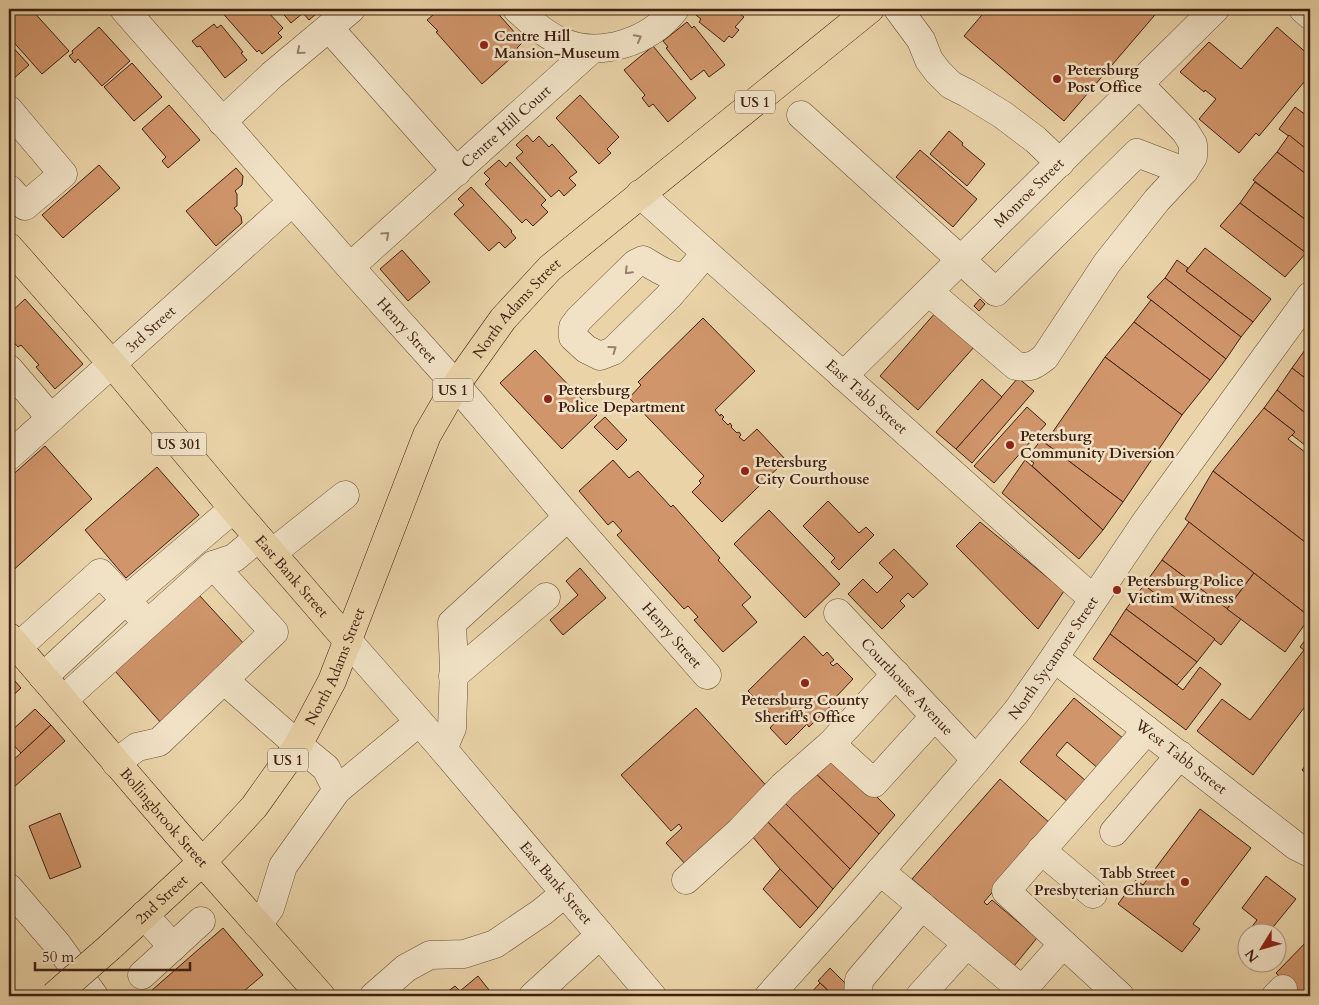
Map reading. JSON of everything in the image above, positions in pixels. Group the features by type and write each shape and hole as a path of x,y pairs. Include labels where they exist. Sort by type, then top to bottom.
{"main road":[{"name":"North Adams Street","path":"202,862 254,807 298,745 332,681 427,435 456,385 502,319 550,268 870,9"},
{"name":"East Bank Street","path":"9,247 112,364 265,546 348,641"},
{"name":"Bollingbrook Street","path":"13,642 202,862 321,996"},
{"name":"2nd Street","path":"54,996 202,862"}],"street":[{"path":"222,122 272,75 351,9"},
{"path":"517,9 536,27 560,41 580,48 592,49 614,47 634,41 656,27 675,9"},
{"path":"898,9 921,40 929,60 951,85 1003,115 1036,140 1060,163"},
{"name":"Monroe Street","path":"844,376 1215,9"},
{"path":"1303,9 1310,15"},
{"name":"Henry Street","path":"127,10 222,122 456,385 568,517 707,675"},
{"path":"329,28 456,172"},
{"name":"Centre Hill Court","path":"350,267 592,49"},
{"path":"929,292 1016,366 1026,368 1036,365 1045,357 1108,264 1157,200 1184,171 1193,157 1193,144 1185,131 1139,84"},
{"path":"9,110 64,174 25,206 9,188"},
{"path":"801,115 996,292 1138,153 1184,171"},
{"name":"East Tabb Street","path":"640,194 1093,599"},
{"name":"3rd Street","path":"9,456 292,202"},
{"path":"686,276 706,253"},
{"name":"North Sycamore Street","path":"769,996 880,871 1017,711 1145,523 1310,296"},
{"path":"9,369 51,418"},
{"path":"63,700 213,565 265,546 345,495"},
{"path":"43,677 126,600 234,509"},
{"path":"443,749 452,728 454,676 452,623 568,517"},
{"path":"116,763 137,747 159,742 274,632 213,565"},
{"path":"13,642 100,573 148,624"},
{"path":"454,676 546,597"},
{"name":"Courthouse Avenue","path":"838,613 976,760"},
{"name":"East Bank Street","path":"348,641 443,749 652,996"},
{"name":"West Tabb Street","path":"1054,658 1296,846 1310,853"},
{"path":"686,880 784,786 831,744 896,674"},
{"path":"224,680 326,768 337,790"},
{"path":"831,744 874,783 935,716"},
{"path":"258,925 270,908 283,866 337,790 419,722"},
{"path":"1120,996 1006,891 1147,730"},
{"path":"1114,832 1180,755"},
{"path":"1041,850 1092,894"},
{"path":"880,871 967,944 1019,993 1063,944"},
{"path":"9,888 57,944 94,996"},
{"path":"374,996 406,968 430,955 464,954 495,944 542,912 565,892"},
{"path":"858,996 859,980 922,906"},
{"path":"144,914 173,947"},
{"path":"142,975 201,921"},
{"path":"533,996 600,935"},
{"path":"920,996 967,944"}],"building":[{"path":"9,9 31,9 69,51 42,74 9,37"},
{"path":"219,9 265,9 283,28 278,33 282,37 262,54 259,50 257,52"},
{"path":"279,9 322,9 309,20 303,13 291,23"},
{"name":"Centre Hill Mansion-Museum","path":"440,9 494,9 523,42 517,48 520,50 482,84 427,20"},
{"path":"701,9 734,9 744,17 735,27 739,30 732,38 729,36 724,42 699,22 701,19 696,15"},
{"name":"Petersburg Post Office","path":"987,9 1160,9 1064,121 964,36"},
{"path":"687,22 692,28 694,26 725,65 709,77 704,70 691,80 666,48 668,47 663,41"},
{"path":"214,24 217,28 221,25 243,52 241,53 247,60 225,78 200,46 197,47 192,41"},
{"path":"99,27 130,61 102,86 78,59 75,63 69,56 73,53 72,51"},
{"path":"1277,27 1310,56 1310,82 1308,85 1304,82 1259,136 1256,133 1239,153 1199,119 1216,99 1205,90 1204,92 1180,72 1209,42 1241,69"},
{"path":"9,43 29,65 12,80 9,76"},
{"path":"653,46 696,98 668,122 653,104 649,107 642,98 645,95 624,70"},
{"path":"132,63 162,97 134,121 104,87"},
{"path":"580,95 619,137 607,149 611,153 599,164 556,118"},
{"path":"169,105 200,140 168,168 162,161 166,157 142,129"},
{"path":"1295,107 1310,118 1310,152 1279,129"},
{"path":"949,131 963,143 962,145 985,164 967,186 930,154"},
{"path":"527,135 533,142 539,136 549,147 552,144 577,172 569,178 576,185 564,196 559,190 551,197 516,158 523,152 516,145"},
{"path":"1289,135 1310,152 1310,177 1277,152"},
{"path":"920,150 977,199 953,227 896,177"},
{"path":"1277,152 1310,177 1310,223 1253,180"},
{"path":"499,160 506,167 510,162 546,200 541,205 548,212 533,226 526,219 522,223 485,184 490,179 484,173"},
{"path":"99,165 120,188 63,238 42,215"},
{"path":"236,168 243,176 242,185 235,191 237,194 237,206 234,208 241,216 242,223 216,246 186,211"},
{"path":"1255,182 1310,223 1310,247 1306,253 1240,203"},
{"path":"471,187 512,231 516,238 505,248 499,242 489,251 454,214 464,205 458,199"},
{"path":"1240,203 1306,253 1285,277 1220,226"},
{"path":"1205,248 1271,299 1253,322 1186,271"},
{"path":"402,250 430,282 408,301 380,269"},
{"path":"1177,260 1188,268 1186,271 1253,322 1241,337 1165,278"},
{"path":"1165,278 1241,337 1226,359 1147,297"},
{"path":"25,299 83,364 55,389 36,367 39,365 21,345 18,347 9,337 9,314"},
{"path":"980,299 985,304 979,311 974,306"},
{"path":"1151,300 1226,359 1210,380 1134,322"},
{"path":"936,312 975,346 918,410 880,376"},
{"path":"703,318 755,371 715,410 720,416 721,414 724,417 722,419 728,425 730,423 737,433 739,432 741,435 739,437 744,441 757,429 786,460 722,522 692,492 701,483 699,481 704,476 629,398 641,385 638,382"},
{"path":"1134,322 1210,380 1182,415 1105,357"},
{"path":"1310,343 1310,382 1292,368"},
{"name":"Petersburg Police Department","path":"535,350 597,415 562,449 500,383"},
{"path":"1105,357 1182,415 1123,502 1045,443"},
{"path":"1292,368 1310,382 1310,417 1277,390"},
{"path":"1018,378 1034,391 972,463 956,449"},
{"path":"982,379 1002,397 956,449 936,432"},
{"path":"1277,390 1310,417 1310,449 1292,435 1295,432 1264,408"},
{"name":"Petersburg Community Diversion","path":"1027,407 1046,424 994,483 974,466"},
{"path":"1264,408 1295,432 1288,439 1310,456 1310,546 1213,471"},
{"path":"605,417 627,440 617,450 594,427"},
{"path":"1041,440 1123,502 1103,530 1032,466 1034,463 1027,458"},
{"path":"45,446 92,499 9,574 9,478"},
{"path":"613,460 629,478 638,471 671,507 673,505 720,558 718,560 751,597 742,605 757,622 723,652 694,620 698,617 688,606 684,609 617,535 622,531 613,521 608,525 579,491"},
{"path":"1025,460 1103,530 1079,559 1002,493"},
{"path":"157,467 199,515 126,578 85,530"},
{"path":"1213,471 1310,546 1310,617 1185,519"},
{"path":"828,501 859,533 866,527 874,535 839,570 831,562 835,558 803,526"},
{"path":"769,510 840,584 805,618 734,544"},
{"path":"980,522 1064,591 1038,629 956,546"},
{"path":"1189,522 1254,573 1227,609 1162,560"},
{"path":"894,549 928,584 913,598 908,593 900,601 905,606 882,629 848,594 863,579 877,593 893,577 879,563"},
{"path":"1162,560 1241,619 1221,645 1144,585"},
{"path":"580,568 606,598 563,635 550,620 578,595 566,581"},
{"path":"1254,573 1310,617 1285,652 1227,609"},
{"path":"1144,585 1215,639 1197,662 1126,609"},
{"path":"199,595 246,646 162,724 115,671"},
{"path":"1126,609 1197,662 1177,685 1110,634"},
{"path":"1110,634 1183,690 1200,667 1221,684 1186,730 1093,659"},
{"path":"804,636 823,656 827,652 834,660 830,663 833,666 837,663 853,679 833,700 835,702 809,727 807,724 786,745 770,728 777,720 748,691"},
{"path":"1306,639 1310,643 1310,700 1253,775 1197,731 1222,699 1250,720 1304,650 1300,647"},
{"path":"9,674 21,688 9,699"},
{"path":"1074,698 1124,739 1099,769 1067,742 1056,755 1086,781 1068,802 1020,762"},
{"path":"696,708 772,792 687,866 666,843 682,828 679,824 671,831 621,775"},
{"path":"35,709 51,725 21,753 9,740 9,733"},
{"path":"51,725 65,741 13,788 9,783 9,764"},
{"path":"834,754 895,815 879,834 815,773"},
{"path":"1310,760 1310,777 1302,770"},
{"path":"812,770 879,834 850,869 780,798"},
{"path":"1000,779 1051,824 984,902 987,905 992,900 1037,938 1014,966 912,879"},
{"path":"780,798 850,869 833,889 761,815"},
{"name":"Tabb Street Presbyterian Church","path":"1200,809 1251,848 1193,924 1200,929 1182,952 1118,904 1136,880 1143,885"},
{"path":"60,813 81,867 50,879 29,826"},
{"path":"761,815 833,889 818,908 780,869 746,829"},
{"path":"780,869 818,908 800,928 763,889"},
{"path":"1266,876 1296,899 1277,922 1255,922 1257,920 1242,908"},
{"path":"223,928 263,975 238,996 155,996 151,991"},
{"path":"1310,938 1310,990 1304,996 1300,996 1276,973 1286,972 1286,963"},
{"path":"830,968 855,993 852,996 834,996 818,981"},
{"path":"478,976 489,990 482,996 442,996 455,986 460,991"},
{"path":"820,983 834,996 808,996"}],"place":[{"name":"Centre Hill Mansion-Museum","path":"484,45"},
{"name":"Petersburg Post Office","path":"1057,79"},
{"name":"Petersburg Police Department","path":"548,399"},
{"name":"Petersburg Community Diversion","path":"1010,445"},
{"name":"Petersburg City Courthouse","path":"745,471"},
{"name":"Petersburg Police Victim Witness","path":"1117,590"},
{"name":"Petersburg County Sheriff's Office","path":"805,683"},
{"name":"Tabb Street Presbyterian Church","path":"1185,882"}]}
